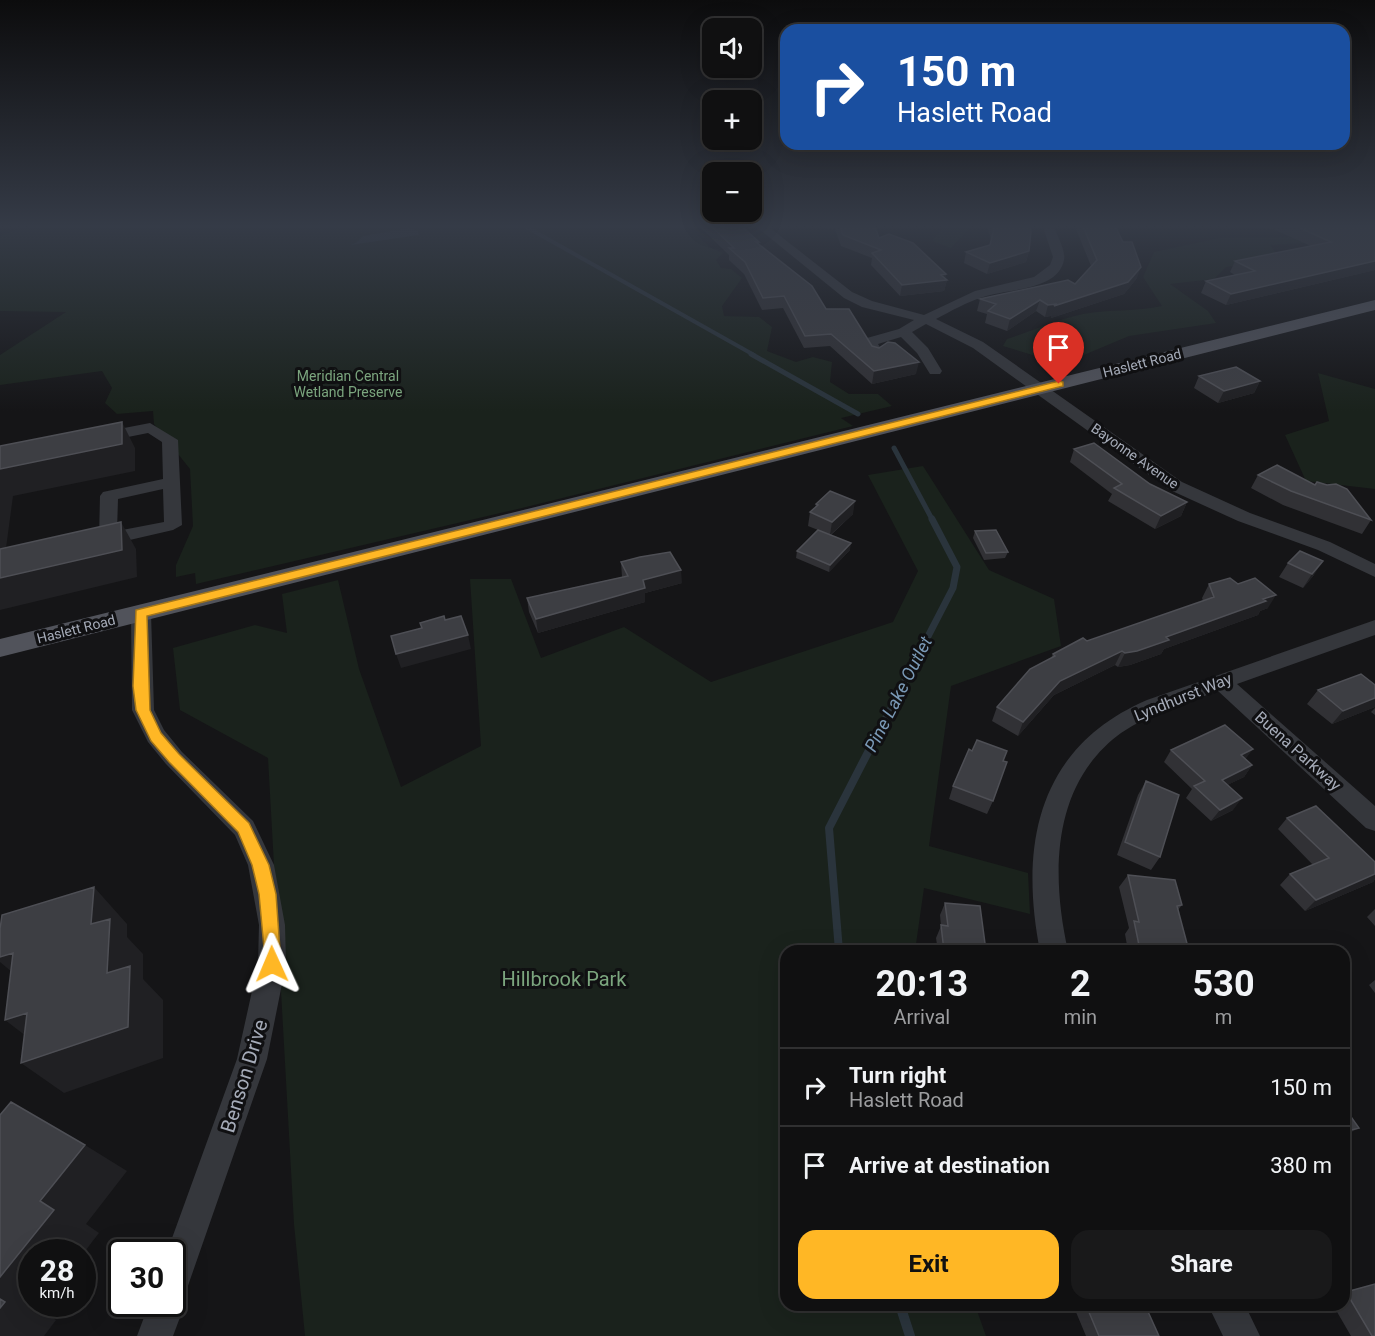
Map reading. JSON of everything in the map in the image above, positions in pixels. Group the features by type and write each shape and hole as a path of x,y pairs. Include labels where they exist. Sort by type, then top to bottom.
{"main road":[{"name":"Haslett Road","path":"0,648 1375,305"}],"street":[{"name":"Bayonne Avenue","path":"837,286 848,295 867,304 928,320 973,342 1176,486 1244,517 1324,546 1375,571"},
{"path":"877,354 870,346 872,341 904,332 974,295 1013,286"},
{"path":"904,332 923,351 935,371"},
{"path":"81,441 150,428 170,440 171,482"},
{"name":"Benson Drive","path":"141,613 140,686 143,710 156,736 174,758 244,828 261,865 272,925 272,964 252,1059 186,1247"},
{"name":"Lyndhurst Way","path":"1053,945 1045,905 1045,868 1049,829 1059,792 1078,762 1102,736 1129,718 1160,704 1375,627"},
{"name":"Buena Parkway","path":"1221,682 1375,821"},
{"path":"1229,1311 1242,1336"},
{"path":"155,1336 162,1317"}],"green space":[{"name":"Meridian Central Wetland Preserve","path":"0,286 736,286 722,306 724,316 759,317 772,327 767,351 796,362 813,357 832,362 830,382 849,394 878,394 892,406 841,418 853,426 518,509 196,584 195,573 176,577 176,565 193,526 190,469 154,424 153,411 117,414 105,403 112,388 102,371 0,385 0,355 66,312 0,311"},
{"path":"1149,286 1173,286 1208,311 1216,323 1129,336 1072,360 1039,357 1003,346 1007,339 1074,316 1093,312 1162,306"},
{"path":"1318,373 1375,389 1375,489 1306,481 1285,435 1329,421"},
{"name":"Hillbrook Park","path":"923,466 989,570 1054,599 1061,646 951,686 929,846 1028,873 1030,914 924,888 916,945 780,945 780,1311 977,1311 986,1336 305,1336 294,1224 268,758 180,710 173,648 255,625 287,633 282,594 338,580 359,669 401,787 481,746 470,579 511,579 541,658 624,627 711,682 893,622 918,571 868,475"}],"building":[{"path":"757,286 812,286 826,309 849,309 872,346 879,348 888,342 895,343 919,362 874,371 831,334 805,336 784,296 763,298"},
{"path":"1039,286 1115,286 1054,306 1057,304 1048,305 1040,300 1010,319 988,311 996,304 980,299"},
{"path":"1216,286 1264,286 1231,294"},
{"path":"1236,367 1260,381 1224,391 1199,376"},
{"path":"122,422 122,444 0,469 0,446"},
{"path":"1094,443 1150,484 1187,502 1161,516 1114,488 1122,484 1074,449"},
{"path":"1277,465 1315,485 1317,482 1327,485 1336,484 1347,489 1371,520 1291,491 1258,475"},
{"path":"830,491 855,501 832,522 810,512"},
{"path":"121,522 122,550 0,578 0,549"},
{"path":"818,530 851,543 830,565 797,551"},
{"path":"996,530 1008,552 986,553 975,531"},
{"path":"1300,551 1323,561 1312,574 1288,563"},
{"path":"670,552 681,570 643,580 645,588 536,619 527,598 628,576 621,562"},
{"path":"1230,578 1238,584 1255,578 1276,595 1263,599 1266,601 1166,637 1169,640 1137,651 1125,653 1122,651 1060,681 1023,722 997,707 1030,669 1055,656 1053,654 1083,638 1087,641 1214,597 1209,584"},
{"path":"444,616 445,620 461,616 468,635 396,654 391,636 422,628 420,623"},
{"path":"1361,674 1375,685 1375,698 1343,711 1318,690"},
{"path":"1225,725 1253,749 1241,755 1252,765 1222,780 1242,798 1220,810 1194,786 1205,781 1171,750"},
{"path":"977,740 1007,751 1003,761 1007,762 993,801 953,786 969,749 972,751"},
{"path":"1146,781 1179,795 1160,857 1125,842"},
{"path":"1316,806 1375,862 1375,874 1316,900 1290,874 1329,858 1287,818"},
{"path":"1128,875 1175,880 1182,905 1177,906 1187,945 1139,945 1134,921 1139,922"},
{"path":"94,887 91,924 110,919 107,973 130,966 128,1027 21,1063 27,1013 5,1020 13,953 0,957 2,915"},
{"path":"945,903 980,906 985,945 943,945 941,925 948,926"},
{"path":"11,1102 85,1145 40,1201 54,1210 31,1239 18,1239 18,1255 0,1277 0,1115"},
{"path":"1350,1115 1359,1128 1350,1130"},
{"path":"1375,1284 1375,1336 1372,1336 1350,1299 1350,1291"},
{"path":"1089,1311 1148,1311 1159,1336 1099,1336"}],"waterway":[{"name":"Pine Lake Outlet","path":"632,286 754,355"},
{"name":"Pine Lake Outlet","path":"751,354 858,414"},
{"name":"Pine Lake Outlet","path":"894,448 933,521"},
{"name":"Pine Lake Outlet","path":"879,731 953,588 957,567 932,519"},
{"name":"Pine Lake Outlet","path":"839,945 829,828 880,729"},
{"name":"Pine Lake Outlet","path":"902,1311 910,1336"}],"route":[{"path":"272,964 272,925 268,894 261,865 244,828 174,758 156,736 143,710 140,686 141,613 715,472 1059,384"}]}
